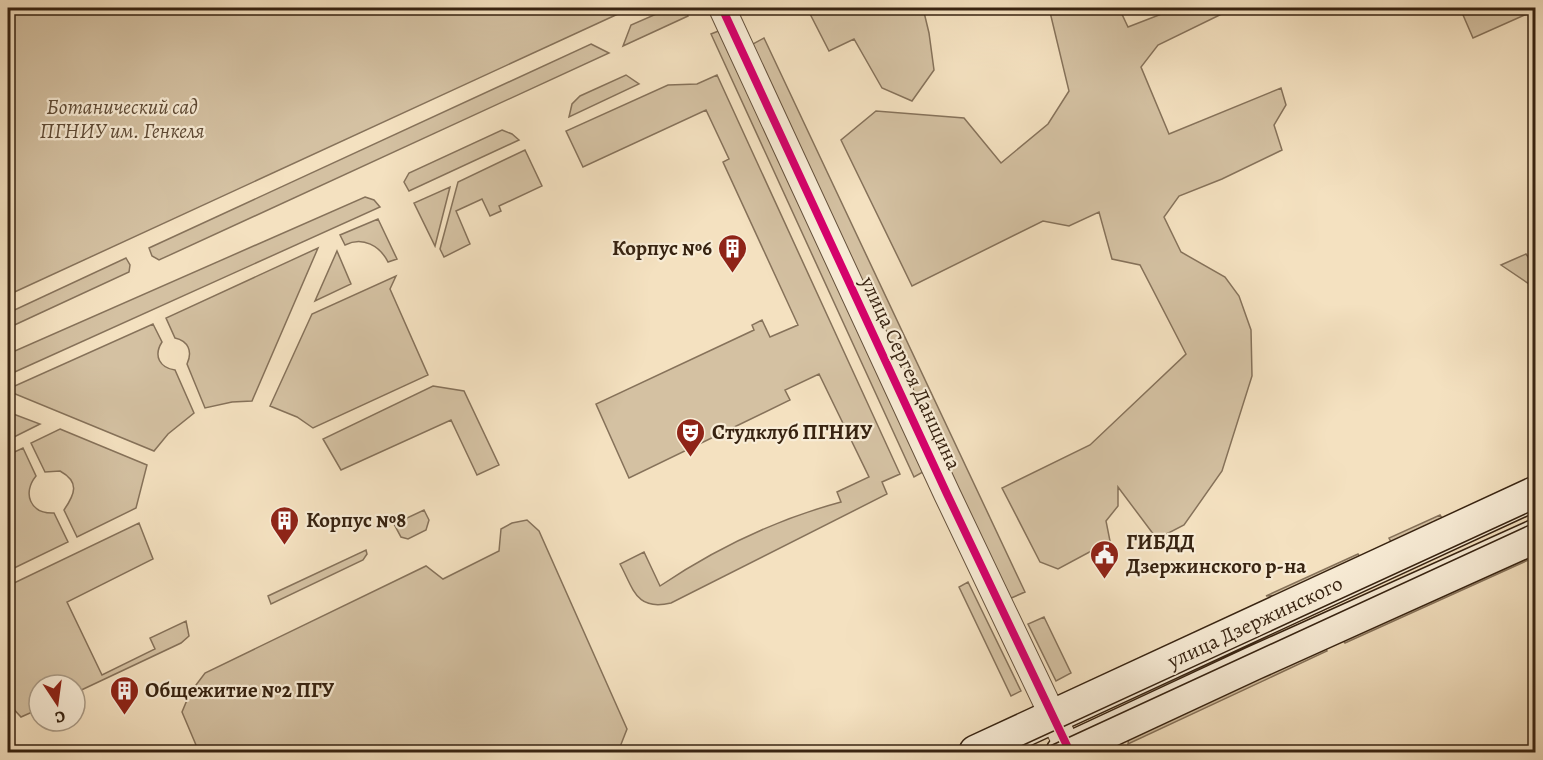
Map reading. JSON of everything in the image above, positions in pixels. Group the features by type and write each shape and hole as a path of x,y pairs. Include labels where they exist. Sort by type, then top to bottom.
{"main road":[{"name":"улица Дзержинского","path":"976,753 1536,493"},
{"name":"улица Дзержинского","path":"1067,752 1254,663 1536,536"}],"street":[{"name":"улица Сергея Данщина","path":"722,8 942,483 1054,716 1067,752"}],"green space":[{"name":"Ботанический сад ПГНИУ им. Генкеля","path":"8,8 631,8 8,295"},
{"path":"670,8 685,8 688,16 623,46 631,25"},
{"path":"807,8 923,8 934,70 912,101 882,88 854,39 829,51"},
{"path":"1049,8 1119,8 1128,27 1177,8 1234,8 1158,45 1141,67 1169,134 1281,88 1286,105 1274,125 1282,150 1222,179 1179,196 1164,217 1181,252 1225,277 1239,296 1251,330 1252,376 1222,471 1184,525 1157,539 1118,487 1118,506 1106,521 1110,541 1058,569 1040,562 1002,488 1090,445 1186,354 1140,265 1112,259 1099,212 1069,226 1043,221 912,286 841,140 876,111 964,118 1001,163 1048,124 1069,91"},
{"path":"1460,8 1535,8 1536,10 1473,38"},
{"path":"721,30 923,472 914,477 711,34"},
{"path":"764,38 1025,592 1009,599 751,45"},
{"path":"591,44 609,53 159,260 152,256 149,248"},
{"path":"626,75 639,84 569,117 572,104 580,96"},
{"path":"717,75 900,474 882,482 887,494 671,603 650,604 643,601 633,590 620,564 644,552 660,586 748,536 794,517 841,502 837,492 869,477 819,374 785,390 790,400 629,478 596,404 754,330 752,325 762,320 770,337 798,325 723,162 729,159 706,110 583,167 566,131 668,85 697,84"},
{"path":"502,130 519,140 409,191 404,182 409,173"},
{"path":"525,150 542,186 499,206 501,211 490,216 482,199 456,211 470,244 444,257 440,249 458,182"},
{"path":"450,187 435,246 414,203"},
{"path":"365,197 374,200 380,207 8,375 8,354"},
{"path":"378,219 397,259 388,262 376,247 364,242 352,242 345,245 340,235"},
{"path":"318,248 252,401 232,402 205,408 187,364 188,347 175,338 166,318"},
{"path":"337,251 351,284 315,301"},
{"path":"1526,254 1535,267 1535,288 1501,265"},
{"path":"126,258 130,265 129,272 8,328 8,313"},
{"path":"396,276 390,289 428,375 313,428 297,417 270,406 312,314"},
{"path":"153,324 162,342 158,356 165,367 175,370 194,413 168,434 154,451 8,391 8,389"},
{"path":"433,386 464,391 499,465 477,475 451,420 341,470 323,439"},
{"path":"8,412 40,424 8,440"},
{"path":"60,429 147,465 136,508 77,537 64,510 73,494 71,479 60,471 45,472 31,443"},
{"path":"23,448 36,476 30,489 31,501 39,510 54,513 68,542 8,571 8,455"},
{"path":"424,510 429,520 426,530 408,539 401,537 394,524"},
{"path":"1440,515 1441,524 1391,542 1389,538"},
{"path":"527,520 539,531 627,729 618,752 199,752 182,712 190,693 205,673 426,566 443,579 499,551 501,529 512,523"},
{"path":"139,523 153,559 67,602 102,675 155,649 150,638 186,621 189,636 181,643 87,687 87,673 27,673 27,714 21,717 9,704 14,583"},
{"path":"366,550 367,554 363,560 271,604 268,596"},
{"path":"1358,554 1360,557 1290,595 1266,596"},
{"path":"1535,555 1535,557 1345,643 1342,638 1507,563"},
{"path":"968,582 1021,691 1011,696 959,587"},
{"path":"1044,617 1071,673 1056,681 1028,624"},
{"path":"1324,645 1327,651 1128,744 1129,737"}],"tram line":[{"path":"1008,752 1536,509"},
{"path":"1037,752 1536,522"}],"cycle path":[{"path":"722,8 947,494 1070,752"}],"place":[{"name":"Корпус №6","path":"733,274"},
{"name":"Студклуб ПГНИУ","path":"691,458"},
{"name":"Корпус №8","path":"285,546"},
{"name":"ГИБДД Дзержинского р-на","path":"1105,580"},
{"name":"Общежитие №2 ПГУ","path":"124,716"}]}
